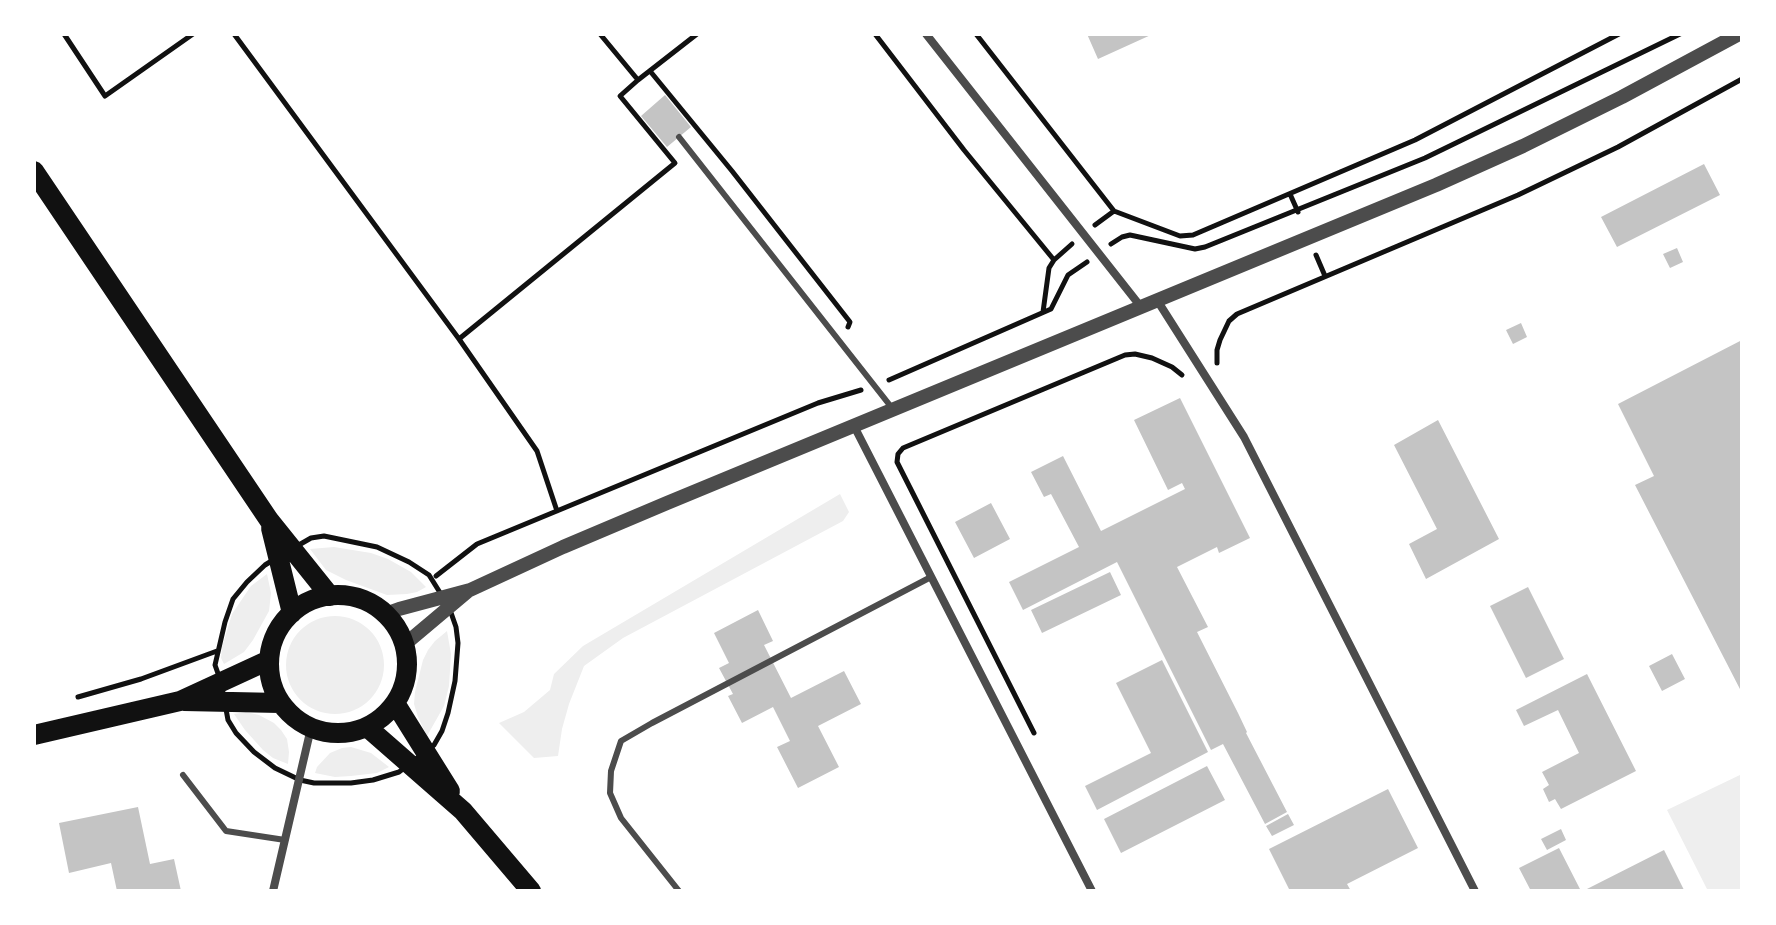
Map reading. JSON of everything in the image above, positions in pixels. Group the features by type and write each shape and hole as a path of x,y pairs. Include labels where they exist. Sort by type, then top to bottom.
{"main road":[{"path":"34,171 269,520 285,553 292,613"},
{"path":"285,553 330,596"},
{"path":"330,596 350,597 369,603 385,614 404,645 406,675 395,703 367,727 348,733 329,733 293,718 280,703 271,682 269,660 272,642 280,626 310,601 330,596"},
{"path":"223,692 269,660"},
{"path":"34,735 223,692 280,703"},
{"path":"395,703 417,758"},
{"path":"367,727 417,758 531,891"}],"street":[{"path":"926,34 1141,307"},
{"path":"385,614 446,602 563,547 1436,185 1622,97 1739,34"},
{"path":"1157,300 1250,449 1475,891"},
{"path":"853,425 1092,891"},
{"path":"404,645 446,602"},
{"path":"273,891 311,728"}],"lane":[{"path":"679,137 893,409"},
{"path":"679,891 621,818 610,793 611,771 621,741 931,577"},
{"path":"183,775 226,831 285,840"}],"path":[{"path":"64,34 105,96 193,34"},
{"path":"234,34 459,339 537,451 557,511"},
{"path":"600,34 638,80"},
{"path":"459,339 675,163 620,96 697,34"},
{"path":"875,34 1054,260 1049,268 1043,312"},
{"path":"976,34 1114,211 1180,236 1193,235 1415,140 1619,34"},
{"path":"431,580 477,544 818,403 875,386 1051,309 1068,275 1122,237 1130,235 1195,249 1205,247 1425,158 1680,34"},
{"path":"1217,362 1220,340 1229,321 1237,314 1518,195 1618,147 1742,79"},
{"path":"1037,739 897,462 898,454 903,448 1125,355 1152,358 1172,367 1190,381"},
{"path":"324,536 377,547 409,562 429,575 431,580 446,602 456,627 458,643 455,681 448,713 434,745 399,772 373,780 328,784 300,780 275,768 236,733 228,720 215,665 233,599 265,565 311,538 324,536"},
{"path":"72,699 141,679 218,650"}],"shaded area":[{"path":"840,494 849,512 843,521 623,638 584,666 569,704 558,756 534,758 499,723 524,712 550,690 554,674 583,646"},
{"path":"334,547 388,559 411,572 426,587 417,592 387,595 346,580 326,570 310,549"},
{"path":"267,574 271,593 269,611 244,652 224,664 222,647 232,614 251,586"},
{"path":"335,616 354,620 370,630 380,646 384,665 380,684 370,700 354,710 335,714 316,710 300,700 290,684 286,665 290,646 300,630 316,620"},
{"path":"447,631 451,654 449,686 444,706 427,736 414,704 415,692 428,650"},
{"path":"246,712 259,715 281,730 287,739 288,764 263,750 234,714"},
{"path":"351,747 371,753 389,767 377,773 351,776 315,773 330,753"},
{"path":"1742,774 1742,891 1708,891 1667,810"}],"building":[{"path":"1087,34 1153,34 1098,59"},
{"path":"665,95 691,127 667,147 641,116"},
{"path":"1704,164 1720,195 1617,247 1601,217"},
{"path":"1677,248 1683,262 1670,268 1663,254"},
{"path":"1521,323 1527,337 1513,344 1506,330"},
{"path":"1742,340 1742,693 1635,485 1654,476 1618,404"},
{"path":"1180,398 1250,538 1219,553 1217,547 1177,567 1208,627 1197,632 1287,812 1265,824 1223,744 1211,750 1117,562 1023,610 1009,582 1079,547 1051,494 1044,497 1031,472 1063,456 1101,531 1185,489 1182,483 1168,490 1134,420"},
{"path":"1438,420 1499,539 1426,579 1409,544 1437,529 1394,445"},
{"path":"991,503 1010,539 974,558 955,522"},
{"path":"1110,572 1121,595 1042,633 1031,610"},
{"path":"1528,587 1564,659 1526,678 1490,606"},
{"path":"758,610 773,641 764,645 791,698 844,671 861,704 818,726 839,767 798,788 777,747 790,741 773,707 742,723 728,696 733,694 719,668 729,663 714,633"},
{"path":"1672,654 1685,679 1662,691 1649,666"},
{"path":"1162,660 1208,752 1097,810 1085,786 1151,753 1116,683"},
{"path":"1587,674 1636,771 1561,809 1555,799 1549,802 1543,789 1549,785 1542,772 1579,753 1558,710 1524,726 1516,710"},
{"path":"1207,766 1225,800 1121,853 1104,819"},
{"path":"1388,789 1418,848 1347,884 1351,891 1290,891 1269,849"},
{"path":"138,807 150,864 174,859 181,891 117,891 111,863 69,873 59,823"},
{"path":"1288,814 1294,825 1272,836 1266,826"},
{"path":"1561,829 1566,840 1547,850 1541,839"},
{"path":"1559,848 1581,891 1531,891 1519,868"},
{"path":"1664,850 1684,890 1583,891"}]}
